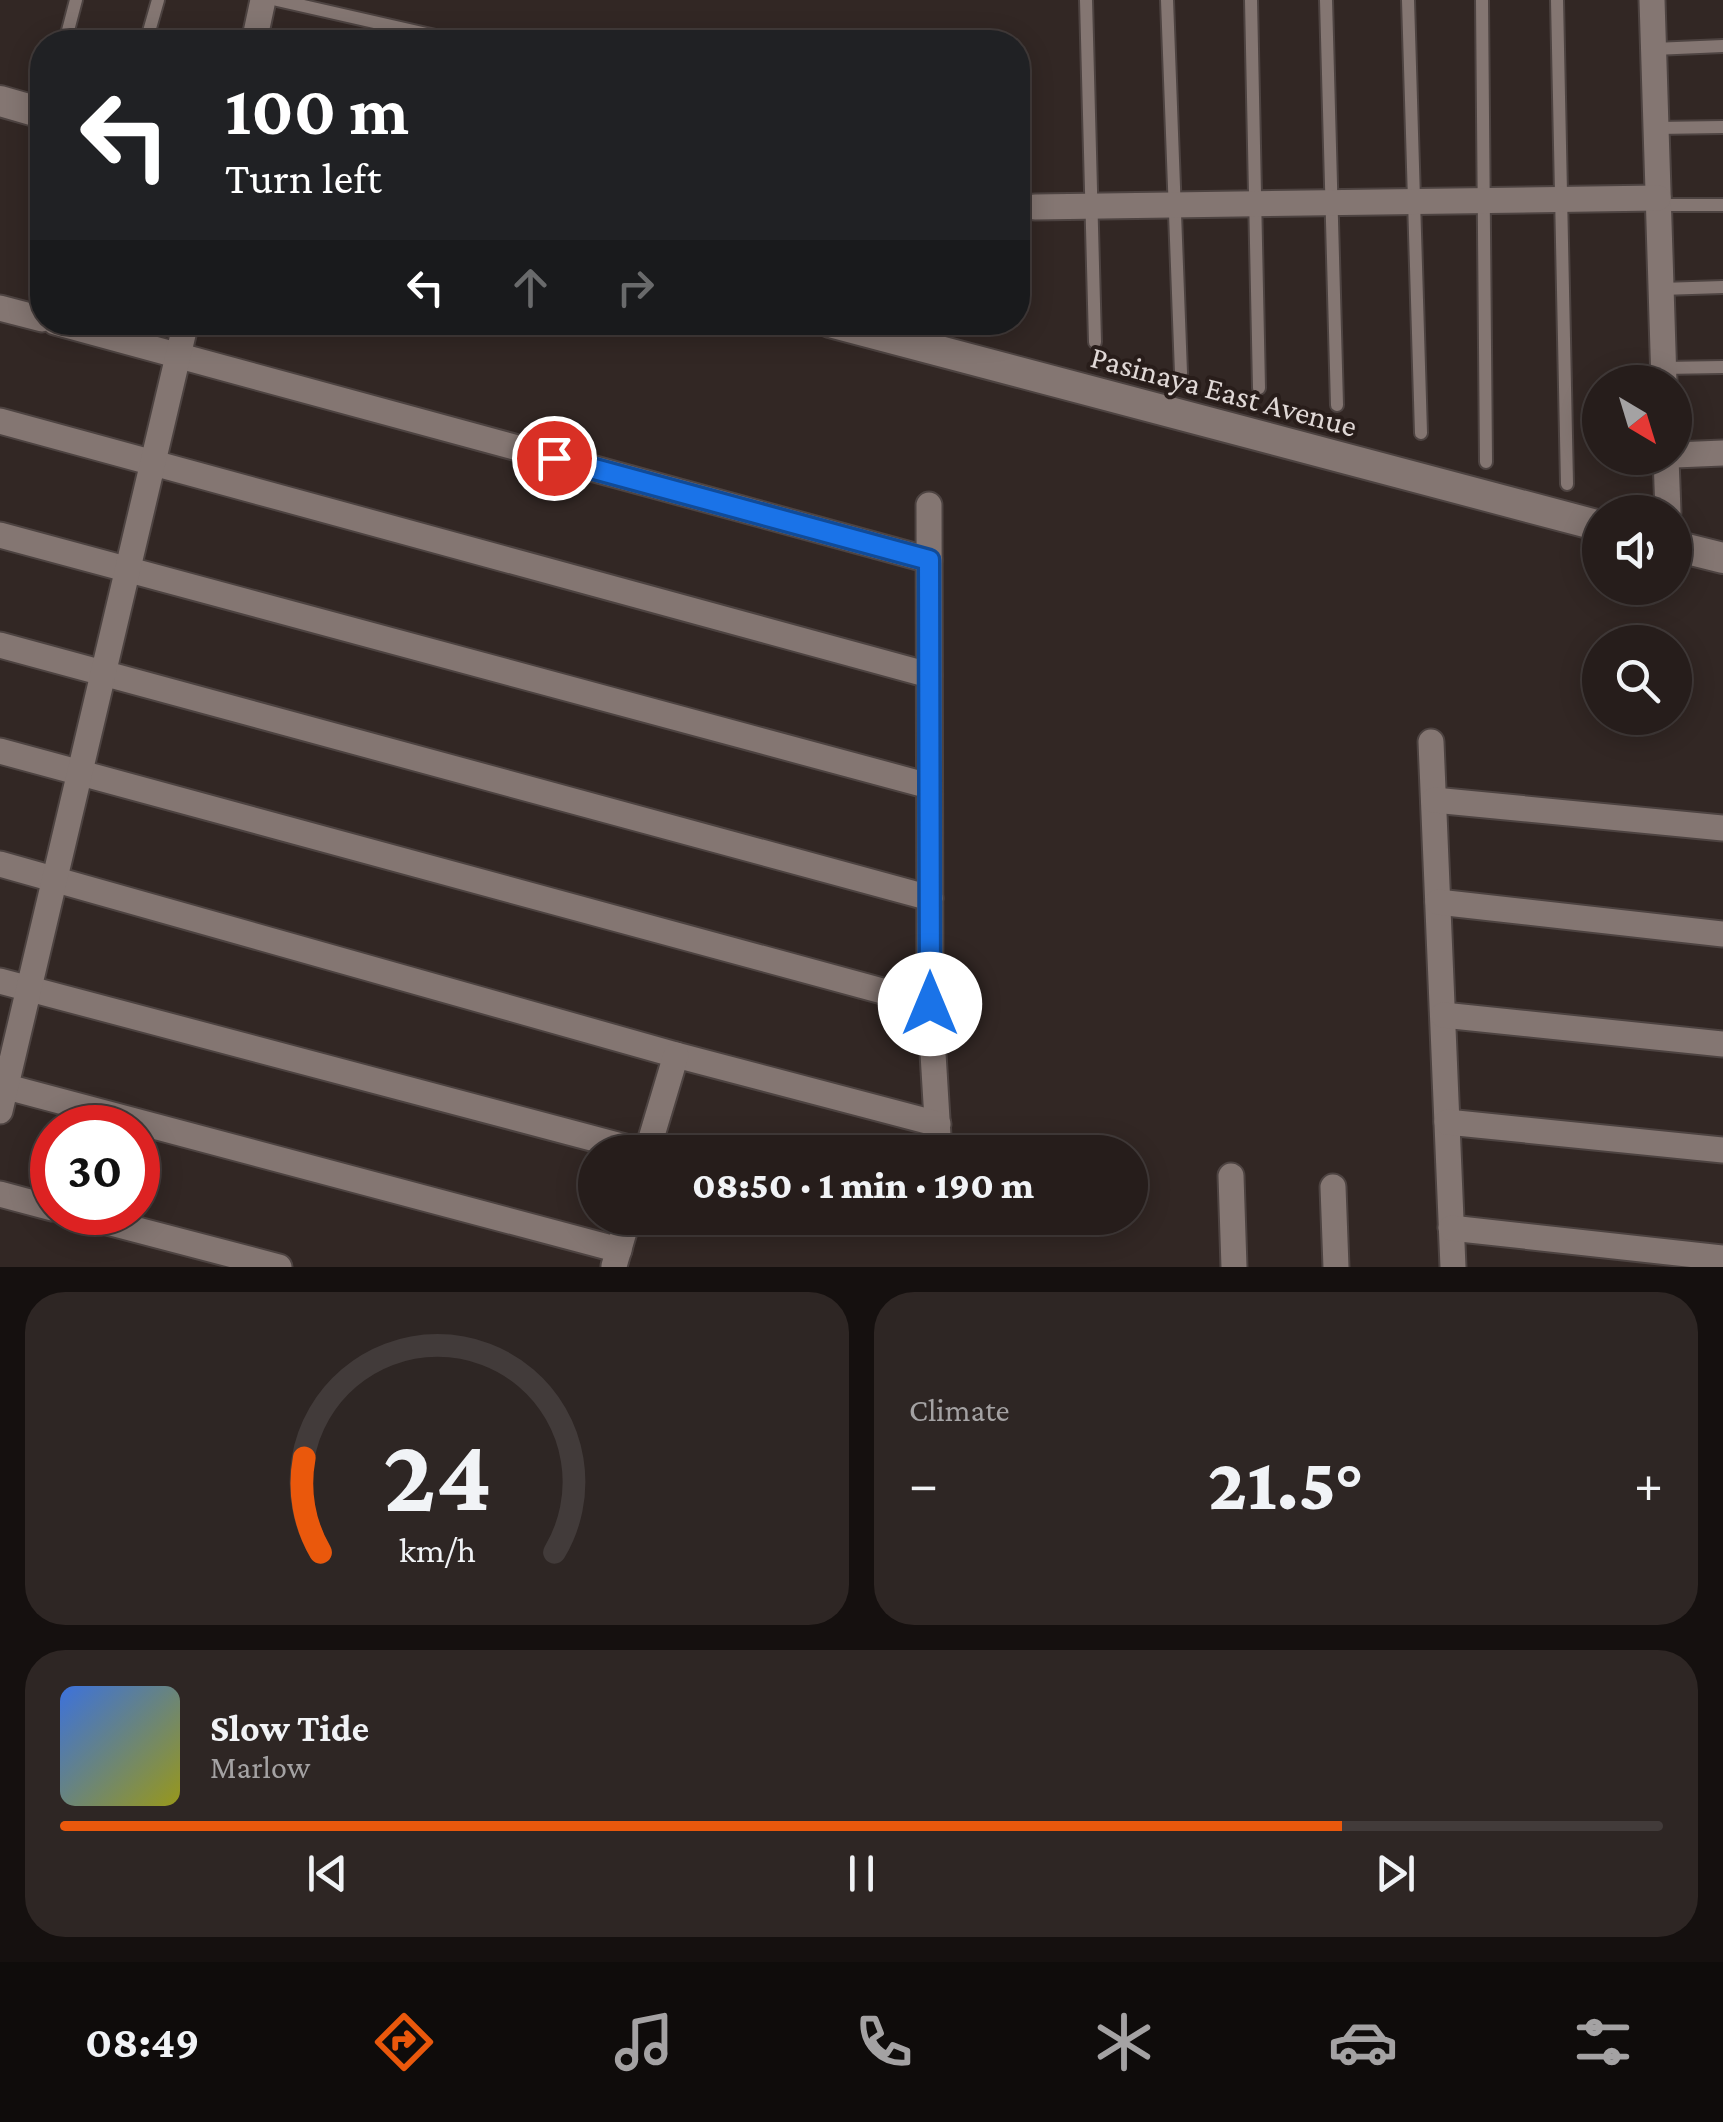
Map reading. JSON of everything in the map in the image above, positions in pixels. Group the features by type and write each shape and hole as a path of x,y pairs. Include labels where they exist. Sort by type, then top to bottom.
{"street":[{"path":"257,30 264,0"},
{"path":"1652,0 1663,365"},
{"path":"0,101 30,109"},
{"path":"1035,207 1658,201"},
{"path":"0,308 30,316"},
{"path":"103,335 929,560"},
{"path":"183,335 2,1094 616,1259 623,1235"},
{"name":"Pasinaya East Avenue","path":"879,335 1582,521"},
{"path":"0,420 929,675"},
{"path":"1692,454 1723,453"},
{"path":"928,505 930,1004 938,1135"},
{"path":"0,535 929,786"},
{"path":"1692,550 1723,558"},
{"path":"0,644 930,898"},
{"path":"1432,742 1453,1267"},
{"path":"0,751 930,1004"},
{"path":"1434,800 1723,828"},
{"path":"0,864 676,1056 938,1124"},
{"path":"1438,902 1723,934"},
{"path":"0,981 581,1135"},
{"path":"1443,1015 1723,1044"},
{"path":"651,1135 676,1056"},
{"path":"1447,1122 1723,1150"},
{"path":"1231,1176 1234,1267"},
{"path":"1333,1187 1336,1267"},
{"path":"0,1194 30,1202"},
{"path":"1452,1228 1723,1258"},
{"path":"157,1235 279,1267"}],"lane":[{"path":"68,30 76,0"},
{"path":"149,30 158,0"},
{"path":"277,0 409,30"},
{"path":"1086,0 1095,342"},
{"path":"1167,0 1181,373"},
{"path":"1251,0 1259,388"},
{"path":"1326,0 1338,405"},
{"path":"1408,0 1422,432"},
{"path":"1482,0 1486,462"},
{"path":"1557,0 1567,484"},
{"path":"1654,48 1723,46"},
{"path":"1656,128 1723,127"},
{"path":"1658,201 1723,205"},
{"path":"1661,289 1723,287"},
{"path":"1692,372 1723,367"}],"route":[{"path":"554,458 929,560 930,1004"}]}
